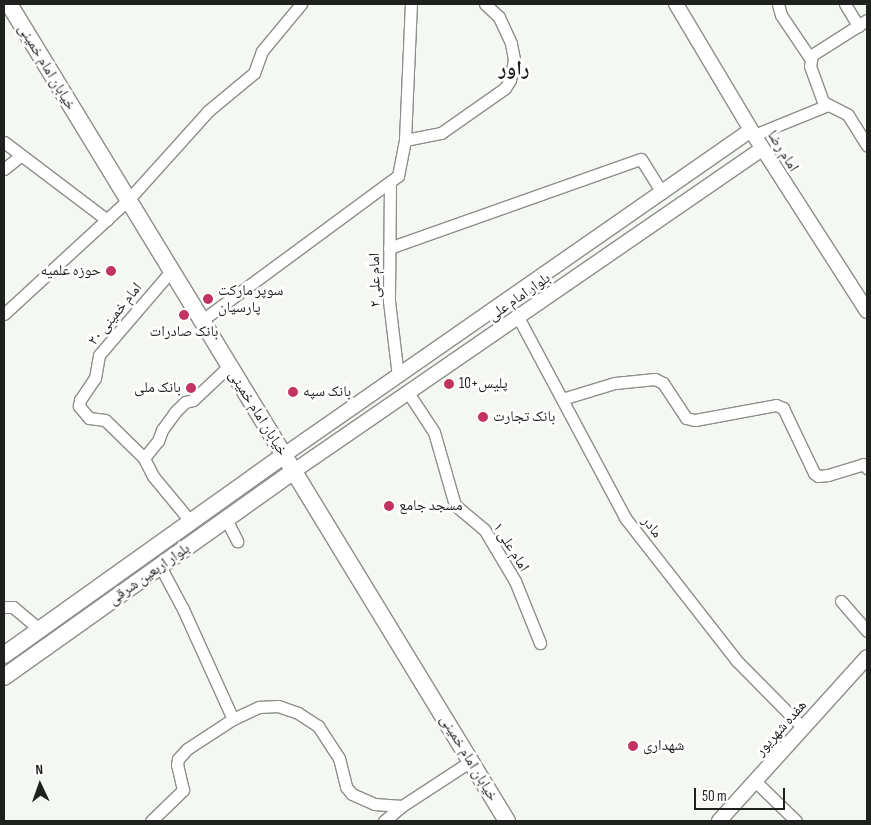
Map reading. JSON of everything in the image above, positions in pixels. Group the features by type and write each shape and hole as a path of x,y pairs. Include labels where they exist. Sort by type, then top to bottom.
{"main road":[{"name":"خیابان امام خمینی","path":"9,4 507,821"},
{"name":"بلوار اربعین شرقی","path":"4,656 284,455"},
{"name":"بلوار اربعین شرقی","path":"4,677 294,470"}],"street":[{"path":"4,314 128,200 208,111 254,72 262,51 301,4"},
{"path":"201,320 398,176 405,140 410,4"},
{"path":"405,140 441,133 505,88 510,80 514,59 511,43 499,17 485,4"},
{"name":"امام رضا","path":"676,4 762,149 863,296 867,311"},
{"path":"778,4 781,15 810,58 810,66 820,98 828,105 848,115 867,146"},
{"path":"810,58 862,23 844,4"},
{"path":"752,133 828,105"},
{"name":"بلوار امام علی","path":"284,455 662,193 752,133"},
{"path":"4,142 107,220"},
{"name":"بلوار امام علی","path":"294,470 408,394 762,149"},
{"path":"4,169 21,154"},
{"path":"389,248 641,159 662,193"},
{"name":"امام علی ۲","path":"390,182 389,302 398,376"},
{"name":"امام خمینی ۲۰","path":"144,458 105,420 89,418 80,406 80,400 95,378 100,355 171,271"},
{"name":"مادر","path":"518,317 626,519 736,660 803,728"},
{"path":"191,522 153,476 144,458 158,441 162,430 175,412 185,402 193,400 229,366"},
{"path":"562,399 615,383 655,379 663,383 686,418 695,420 776,405 783,408 814,473 828,475 863,464 867,468"},
{"name":"امام علی ۱","path":"408,394 434,432 456,505 484,529 515,581 540,643"},
{"path":"226,519 237,541"},
{"path":"160,566 184,609 233,719"},
{"path":"841,602 867,631"},
{"path":"4,607 13,607 40,630"},
{"name":"هفده شهریور","path":"719,821 867,657"},
{"path":"151,821 183,790 177,765 178,758 188,749 233,719 259,708 278,706 298,712 318,726 339,758 346,786 352,794 374,804 402,806"},
{"path":"384,821 402,806 471,762"},
{"path":"755,781 796,821"}],"place":[{"name":"حوزه علمیه","path":"111,271"},
{"name":"سوپر مارکت پارسیان","path":"208,299"},
{"name":"بانک صادرات","path":"184,315"},
{"name":"پلیس+10","path":"449,384"},
{"name":"بانک ملی","path":"191,388"},
{"name":"بانک سپه","path":"293,392"},
{"name":"بانک تجارت","path":"483,417"},
{"name":"مسجد جامع","path":"389,506"},
{"name":"شهداری","path":"633,746"}],"district":[{"name":"راور","path":"514,69"}]}
